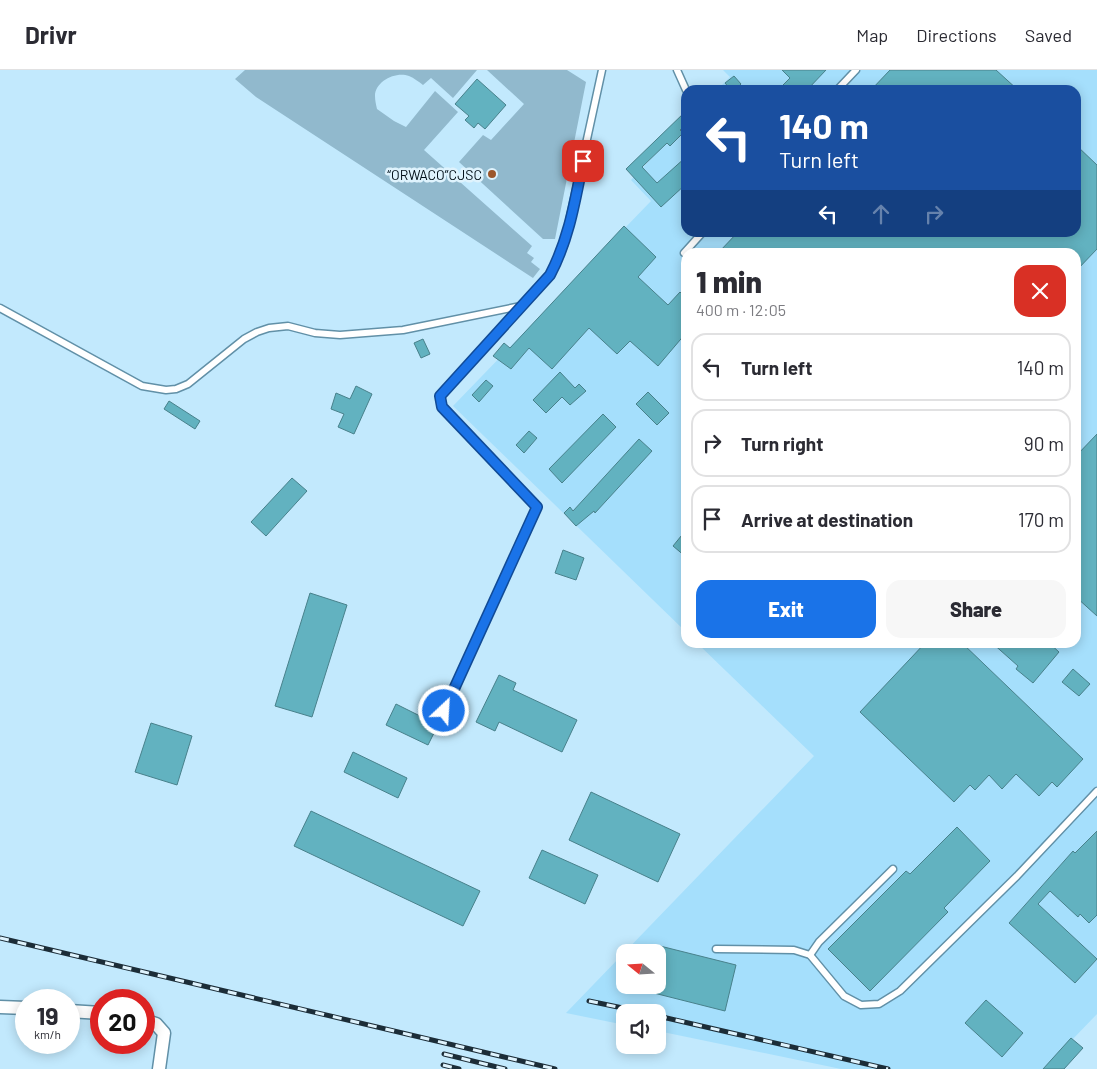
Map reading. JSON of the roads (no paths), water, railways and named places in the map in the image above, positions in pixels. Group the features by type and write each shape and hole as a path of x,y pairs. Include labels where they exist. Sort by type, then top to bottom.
{"street":[{"path":"0,1007 15,1008"},
{"path":"155,1024 164,1033 159,1069"}],"lane":[{"path":"444,711 537,507 442,407 440,396 550,275 564,245 602,70"},
{"path":"677,70 684,85"},
{"path":"842,85 856,70"},
{"path":"689,248 698,237"},
{"path":"0,308 142,386 166,390 188,384 244,339 269,328 288,326 315,333 340,335 403,330 521,306"},
{"path":"716,949 794,950 810,955 844,996 861,1005 879,1004 907,984 1016,876 1097,791"},
{"path":"810,955 819,942 893,869"}],"railway":[{"path":"0,938 555,1069"},
{"path":"589,1001 616,1007"},
{"path":"666,1018 888,1069"},
{"path":"444,1054 505,1069"},
{"path":"443,1065 459,1069"}],"place":[{"name":"“ORWACO”CJSC","path":"492,174"}]}
